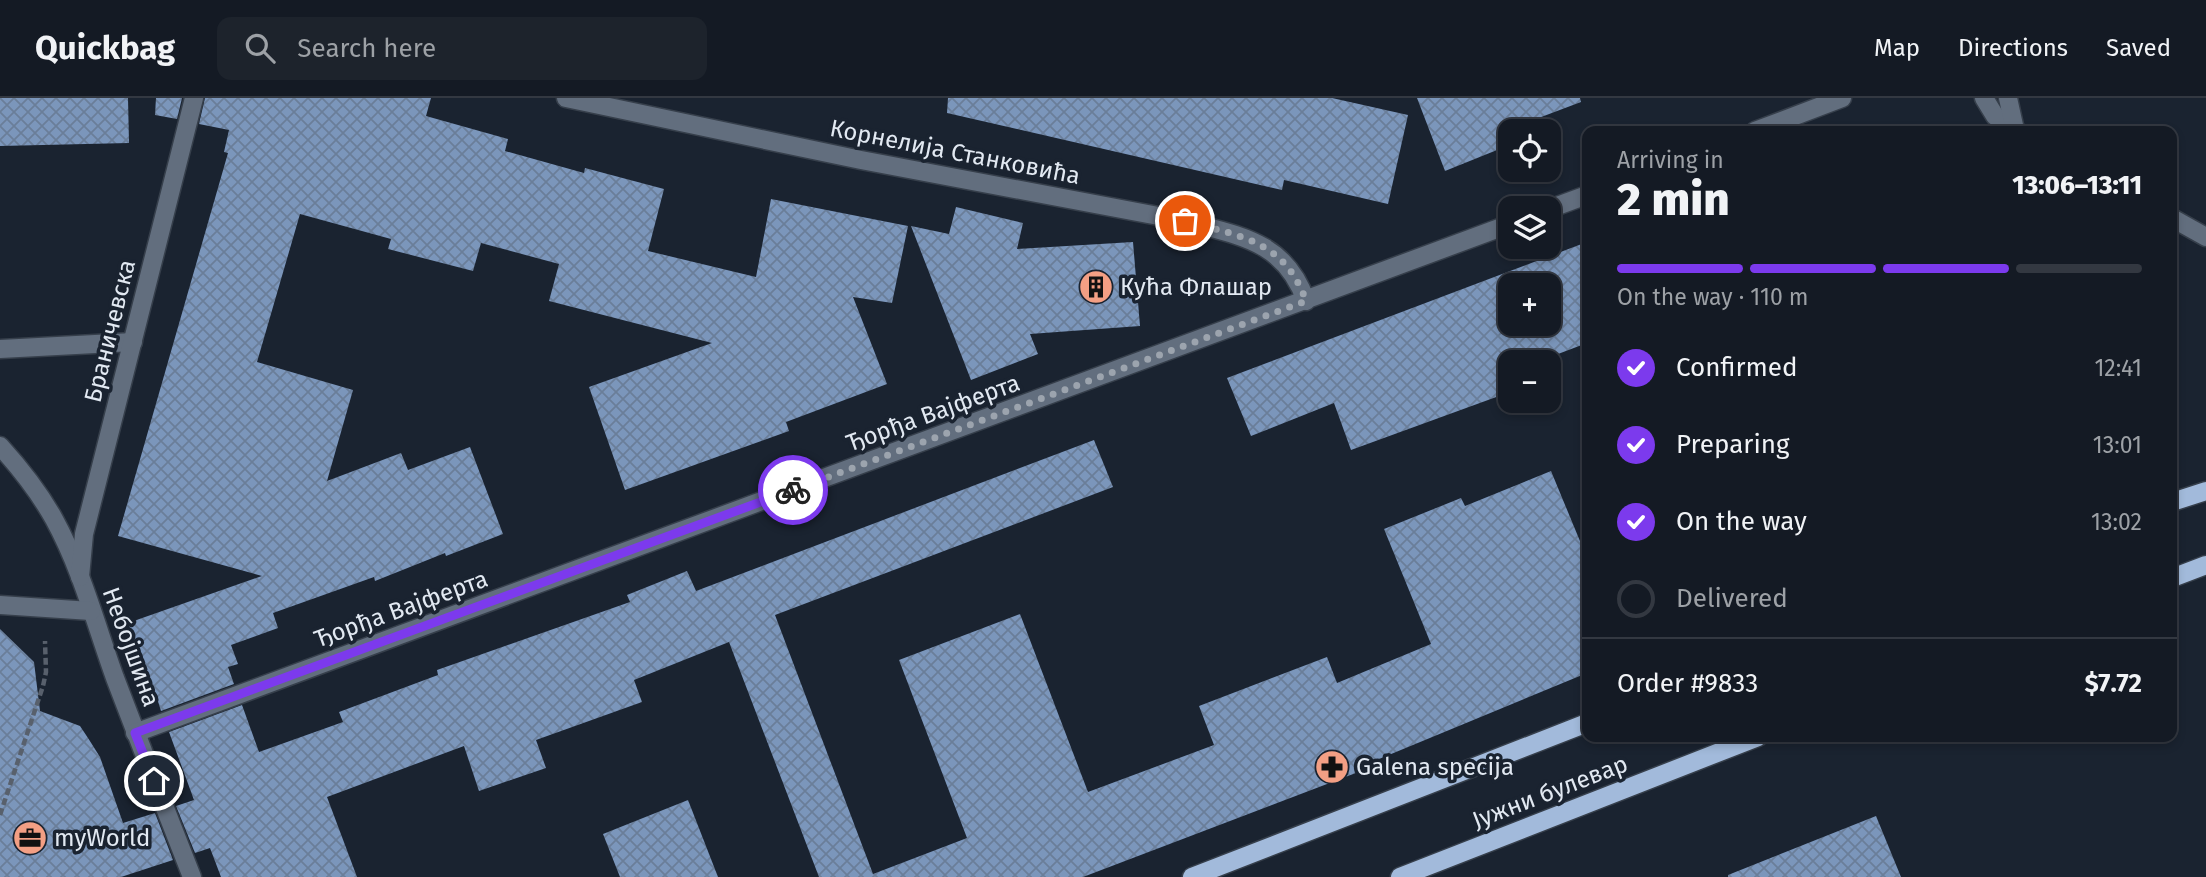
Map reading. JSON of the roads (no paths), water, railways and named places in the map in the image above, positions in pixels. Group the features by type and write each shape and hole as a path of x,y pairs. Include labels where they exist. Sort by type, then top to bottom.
{"main road":[{"path":"2177,500 2206,491"},
{"path":"2177,576 2206,565"},
{"name":"Јужни булевар","path":"1192,877 1582,725"},
{"name":"Јужни булевар","path":"1400,877 1745,742"}],"street":[{"name":"Браничевска","path":"80,577 84,534 194,98"},
{"name":"Корнелија Станковића","path":"566,98 862,160 1185,221 1264,245 1276,253 1299,282 1306,301"},
{"path":"1768,126 1842,98"},
{"path":"1984,98 1995,116 2010,126"},
{"path":"2008,98 2015,126"},
{"path":"1561,205 1582,197"},
{"path":"2177,221 2206,237"},
{"name":"Ђорђа Вајферта","path":"135,733 1498,229"},
{"path":"0,349 133,342"},
{"name":"Небојшина","path":"0,446 18,466 48,510 80,577 135,733 191,877"},
{"path":"0,605 91,611"}],"place":[{"name":"Кућа Флашар","path":"1096,287"},
{"name":"Galena specija","path":"1332,767"},
{"name":"myWorld","path":"30,838"}]}
